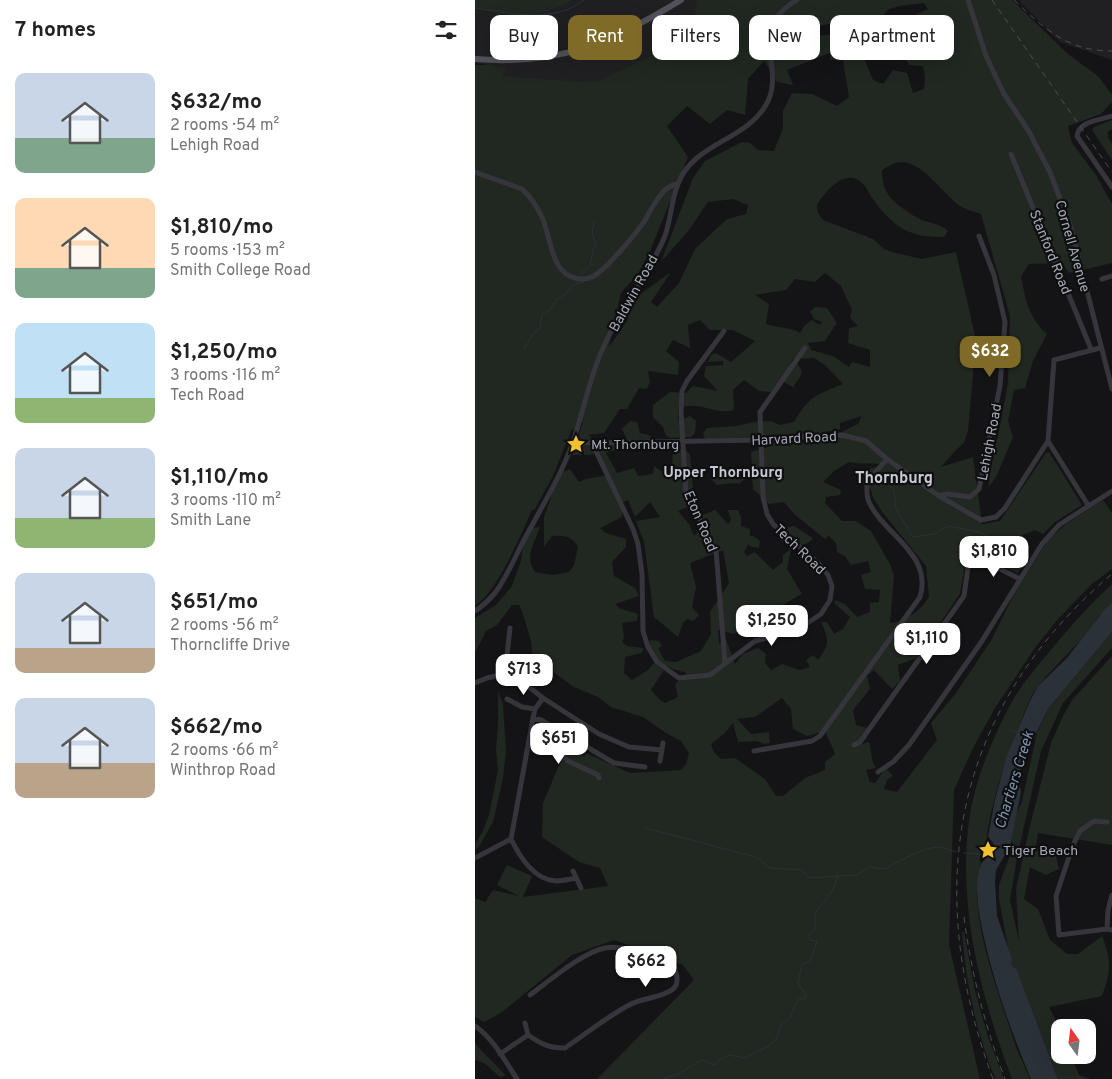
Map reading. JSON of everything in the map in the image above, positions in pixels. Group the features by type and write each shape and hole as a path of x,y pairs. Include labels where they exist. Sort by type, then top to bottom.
{"main road":[{"path":"475,59 505,61 537,59 580,50 626,32 681,0"}],"street":[{"name":"Baldwin Road","path":"475,610 489,600 502,581 566,460 602,350 665,235 677,184 687,166 696,157 753,121 767,104 772,84 769,52 771,32 781,12 797,0"},
{"name":"Cornell Avenue","path":"968,0 985,56 1004,94 1028,130 1050,172 1071,228 1100,348 1112,389"},
{"path":"1112,116 1084,125 1079,130 1077,136 1112,187"},
{"name":"Stanford Road","path":"1011,154 1091,350"},
{"path":"475,172 522,189 527,193 542,217 560,268 573,278 581,279 587,279 601,270 640,228 659,197 670,186 677,184"},
{"name":"Lehigh Road","path":"939,496 947,494 970,497 979,489 1000,386 1005,322 994,275 979,236"},
{"path":"1102,279 1112,276"},
{"name":"Eton Road","path":"724,332 687,381 682,391 686,494 716,550 725,663"},
{"name":"Tech Road","path":"592,443 633,529 642,574 643,631 648,647 657,662 679,678 710,675 755,641 797,630 821,614 830,600 832,586 828,575 819,564 773,524 767,514 763,497 760,412 805,348"},
{"path":"1091,350 1100,348"},
{"name":"Harvard Road","path":"573,441 592,443 760,440 842,435 867,441 887,459 939,496 981,520 996,517 1005,508 1048,440 1054,360 1091,350"},
{"path":"1048,440 1088,505"},
{"path":"754,751 812,741 820,736 920,597 923,579 914,557 873,510 867,499 867,482 887,459"},
{"path":"878,772 893,762 909,745 982,641 1042,544 1059,525 1112,491"},
{"path":"854,745 860,742 964,596 970,559 972,557 978,558 1020,580"},
{"path":"505,674 509,628"},
{"path":"475,683 505,674 519,680 599,734 629,747 662,750"},
{"path":"543,698 535,709 511,839 523,862 543,878 557,881 576,878"},
{"path":"507,699 522,707 535,709"},
{"path":"533,718 541,720 614,763 645,767"},
{"path":"530,736 547,740 568,761 598,775 599,778"},
{"path":"660,761 663,743"},
{"path":"1107,822 1094,821 1080,831 1073,845 1056,896 1059,935 1109,929 1108,910 1112,895"},
{"path":"475,858 511,839"},
{"path":"573,871 581,888"},
{"path":"525,1023 529,1034 537,1041 552,1048 565,1048 631,1004 668,992 676,986 678,977 675,969 659,960 620,948 605,948 587,955 530,995"},
{"path":"475,1026 482,1030 501,1054 517,1079"},
{"path":"501,1054 529,1034"}],"shaded area":[{"path":"475,0 573,0 546,11 527,15 495,12 475,7"},
{"path":"697,0 1012,0 1068,54 1099,77 1112,95 1112,102 1101,114 1068,126 1072,143 1096,175 1112,204 1112,263 1069,273 1062,263 1029,264 1021,276 1026,300 1032,315 1047,334 1033,361 1025,388 1014,390 1008,421 1013,437 997,475 989,487 988,472 998,436 1008,383 1010,316 981,214 959,205 929,176 905,162 894,164 882,170 885,189 896,203 913,215 948,231 944,237 916,234 900,227 885,214 864,185 856,179 849,178 836,183 817,205 818,213 823,220 873,239 884,249 892,252 922,259 956,252 976,340 968,431 964,443 941,467 973,457 982,524 1000,521 1046,453 1049,452 1082,505 1055,522 1043,534 1035,530 1010,540 1006,553 1029,558 1018,573 971,551 967,552 960,594 916,658 898,665 900,681 892,689 874,670 867,676 870,689 853,710 856,725 867,728 861,736 858,745 869,742 876,768 866,770 870,782 875,783 886,768 893,776 887,780 884,789 897,792 937,740 931,723 956,693 992,639 1014,594 1048,540 1066,524 1103,500 1112,513 1112,569 1092,584 1058,619 1034,649 995,708 973,748 954,790 949,944 980,1079 597,1079 694,980 683,965 614,940 572,955 501,1013 484,1022 475,1017 475,898 485,902 493,890 519,896 497,885 507,865 532,876 523,897 608,886 600,868 579,862 542,837 543,803 560,763 560,742 584,756 586,753 630,773 681,770 686,764 689,753 681,741 643,717 611,707 598,697 572,686 551,670 533,664 531,641 519,605 512,605 497,625 486,631 475,653 475,618 496,605 512,586 521,561 523,546 533,528 540,527 530,555 535,572 553,575 569,572 574,565 578,547 570,538 552,536 544,547 544,517 552,494 563,472 570,469 579,482 609,475 598,452 590,455 572,455 583,422 571,431 553,476 535,509 532,510 500,576 483,599 475,605 475,65 507,68 502,76 580,82 599,81 652,55 652,60 739,60 739,15 694,15","holes":["924,3 928,9 915,15 954,15 954,60 906,60 909,65 923,66 925,76 924,89 913,93 907,73 893,70 883,84 873,80 865,60 843,60 849,97 837,106 812,94 792,93 783,111 783,128 774,151 758,150 750,143 742,142 705,161 693,178 661,262 689,230 708,202 733,199 748,205 746,214 727,219 695,249 679,283 657,307 651,302 671,272 639,295 627,321 609,347 621,293 638,274 650,251 688,157 667,126 687,106 710,124 727,110 745,115 748,79 764,61 777,82 793,85 787,70 812,60 749,60 749,15 820,15 820,26 830,24 830,15 883,15 889,9","825,273 841,286 852,310 850,318 858,326 849,328 848,343 870,350 870,367 852,362 849,367 833,356 811,350 808,343 825,341 837,323 827,308 815,307 810,312 814,319 822,322 820,325 812,320 805,325 800,333 766,324 769,304 755,295 786,290 795,279 815,282","700,320 710,330 733,330 755,341 731,362 716,353 711,355 708,362 723,361 723,365 706,366 704,376 718,391 693,386 686,393 670,392 653,405 653,417 663,427 666,436 671,438 691,437 695,433 696,421 690,416 678,421 678,409 685,406 720,411 734,410 733,390 744,380 759,391 771,392 780,380 793,387 802,371 797,363 791,363 793,359 814,358 826,366 843,384 814,397 804,407 794,422 780,425 771,421 754,422 737,426 707,428 703,433 705,439 790,436 824,432 840,429 840,423 862,416 858,424 820,443 773,443 768,447 751,452 752,466 736,472 719,472 710,478 717,485 740,484 752,476 753,489 769,504 784,502 794,514 825,539 829,536 836,543 837,552 845,556 851,565 868,561 871,572 861,575 865,589 880,590 879,602 870,603 870,612 857,617 845,604 835,600 834,603 850,617 843,629 834,634 827,622 821,622 826,633 827,642 825,650 818,660 813,655 806,660 810,667 799,670 782,664 771,670 765,663 766,654 758,648 743,654 735,664 726,639 719,644 718,630 734,634 802,594 787,569 791,549 783,555 783,562 773,570 755,552 747,556 744,552 748,544 759,548 760,541 750,536 750,529 741,526 741,517 738,510 728,510 731,520 728,524 715,510 703,515 702,528 694,536 689,524 678,511 694,504 690,454 686,451 673,449 672,471 661,471 654,466 653,474 638,476 634,468 617,473 606,453 618,449 616,445 594,444 596,440 588,435 604,433 620,409 627,409 639,388 647,389 650,382 648,371 678,375 679,362 666,351 673,340 690,348 688,325","849,462 886,465 868,469 863,477 863,484 871,490 873,498 883,513 926,566 929,597 913,614 890,623 894,576 890,564 871,531 856,521 842,521 825,503 826,497 840,495 841,490 823,482 834,471","628,500 635,517 650,502 660,517 636,521 644,542 654,617 678,637 683,623 687,619 693,621 699,615 692,607 696,587 690,563 723,550 729,583 710,612 711,634 701,651 676,662 665,661 658,648 662,646 659,641 650,640 649,647 659,662 687,673 675,684 678,697 665,703 651,690 664,671 654,663 648,670 632,680 624,673 625,657 642,653 643,648 627,646 622,642 624,638 622,623 637,621 638,614 619,608 615,604 639,596 635,588 614,576 612,562 626,547 626,539 606,533 600,528 622,517 623,502","782,698 791,709 793,729 807,736 826,731 835,754 825,762 825,770 805,778 783,796 776,796 765,779 735,758 721,759 714,752 711,744 724,734 733,723 738,742 757,741 764,744 770,743 769,732 751,734 737,719 755,717"]},
{"path":"700,0 709,15 652,15 652,60 654,60 603,89 490,89 487,65 475,63 475,1"},
{"path":"1020,0 1112,0 1112,60 1060,42"},
{"path":"820,35 830,35 830,53 820,57"},
{"path":"1112,120 1112,129 1108,132 1108,137 1112,144 1112,160 1092,130 1094,127"},
{"path":"630,421 637,422 640,433 651,437 649,441 628,441 622,429"},
{"path":"794,526 813,538 810,542 802,545 780,541 779,537 785,528"},
{"path":"1112,584 1112,603 1099,616 1080,641 1043,680 1030,699 1005,764 993,805 987,839 980,854 981,866 977,896 979,919 987,956 1016,1047 1030,1079 1012,1079 990,1014 973,946 966,877 971,808 986,757 1017,693 1065,633"},
{"path":"1112,632 1112,648 1063,703 1041,751 1017,858 1010,900 1019,941 1016,889 1051,743 1072,700 1112,656 1112,845 1038,833 1036,847 1056,856 1059,869 1046,875 1030,867 1024,899 1038,909 1050,940 1067,954 1078,954 1102,936 1109,959 1109,973 1102,996 1049,1007 1055,1019 1051,1019 1051,1060 1017,970 1011,964 999,899 999,885 1014,844 1011,841 1016,815 1022,801 1037,733 1048,709"},
{"path":"498,691 503,704 506,752 503,778 493,822 477,850 475,844 482,833 489,815 498,770 496,750"},
{"path":"962,932 964,932 975,991 988,1037 1004,1079 995,1079 982,1043 969,988"},
{"path":"475,1043 506,1076 500,1077 484,1063 475,1060"},
{"path":"1052,1064 1075,1064 1079,1075 1090,1079 1058,1079"}],"water":[{"name":"Chartiers Creek","path":"1112,603 1112,632 1048,709 1025,756 1018,777 1021,792 1010,847 996,870 997,916 1012,959 1011,964 1017,970 1058,1079 1031,1079 992,971 981,925 977,899 977,882 982,863 994,850 994,844 988,837 995,800 1007,755 1030,701 1038,686 1067,658 1105,609"}],"waterway":[{"path":"475,8 517,14 546,14 559,12 584,0"},
{"path":"582,275 582,272 590,266 593,249 596,245 592,234 594,221"},
{"path":"524,349 533,334 540,328 542,314 550,310 557,299 562,297 575,284 584,282"},
{"path":"888,482 894,491 896,509 913,537 934,534 948,526 979,532 987,536 988,547 1003,560 1013,564"},
{"name":"Chartiers Creek","path":"1010,730 1017,732"},
{"path":"645,828 756,857 770,868 801,870 810,878 838,876"},
{"path":"664,1078 678,1074 702,1060 715,1065 718,1061 729,1055 745,1058 769,1046 776,1039 782,1024 790,1018 799,999 804,999 806,995 798,983 802,964 810,961 817,941 810,940 808,936 816,929 816,912 827,899 838,876 857,875 869,867 885,869 910,856 932,848 939,847 956,852"},
{"path":"964,853 990,855"}],"railway":[{"path":"992,0 1112,172"},
{"path":"1014,0 1047,29 1069,43 1096,50 1112,51"},
{"path":"993,1079 971,1008 959,938 957,871 966,806 985,743 1016,683 1058,627 1112,574"},
{"path":"964,917 980,999 1005,1079"}],"place":[{"name":"Mt. Thornburg","path":"576,444"},
{"name":"Tiger Beach","path":"988,850"}],"district":[{"name":"Upper Thornburg","path":"723,472"},
{"name":"Thornburg","path":"894,477"}]}
